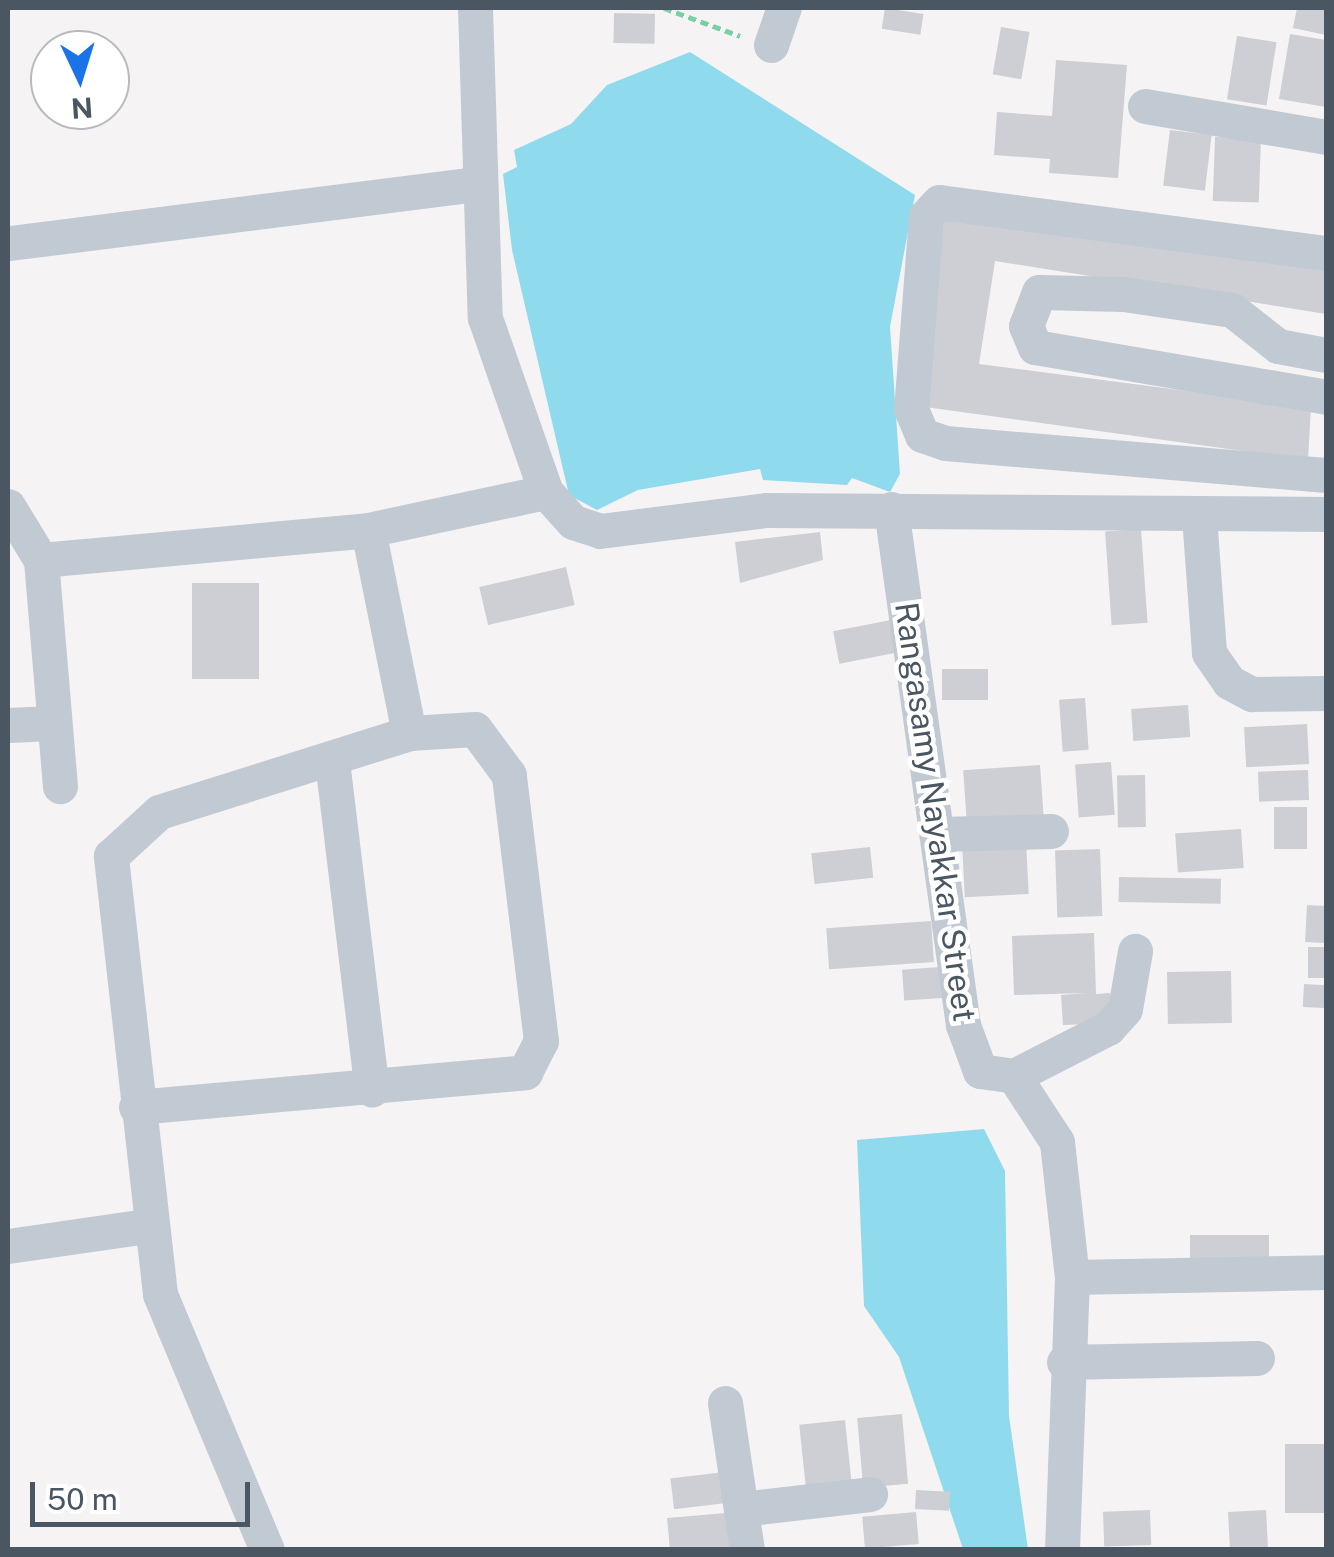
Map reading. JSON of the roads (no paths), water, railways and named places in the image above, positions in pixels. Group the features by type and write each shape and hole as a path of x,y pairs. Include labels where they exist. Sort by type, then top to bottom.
{"street":[{"path":"475,8 477,184 485,318 546,492 572,522 600,532 701,515 891,509 1198,516 1326,514"},
{"path":"771,44 784,8"},
{"path":"1144,106 1326,137"},
{"path":"10,243 477,184"},
{"path":"1326,253 939,202 926,216 912,409 922,435 945,443 1326,475"},
{"path":"1326,355 1278,346 1232,310 1051,289 1030,301 1026,326 1035,346 1271,383 1326,397"},
{"path":"1271,383 1278,346"},
{"path":"41,560 368,530 546,492"},
{"path":"8,506 41,560 60,786"},
{"name":"Rangasamy Nayakkar Street","path":"891,509 963,1025 980,1070 1014,1076 1057,1142 1072,1277 1064,1362 1062,1550"},
{"path":"1198,516 1209,653 1229,682 1252,694 1326,694"},
{"path":"368,530 409,733"},
{"path":"8,726 53,723"},
{"path":"136,1107 372,1090 525,1072 541,1041 509,775 474,729 409,733 332,762 159,812 112,856 146,1226 183,1364 266,1538"},
{"path":"332,762 372,1090"},
{"path":"938,834 1052,830"},
{"path":"1014,1076 1108,1028 1125,1009 1134,950"},
{"path":"8,1246 146,1226"},
{"path":"1072,1277 1326,1272"},
{"path":"1064,1362 1258,1358"},
{"path":"725,1403 747,1550"},
{"path":"741,1509 870,1494"}],"water":[{"path":"690,52 915,195 890,327 900,474 890,492 852,478 847,485 763,480 760,469 638,490 597,510 569,495 512,250 503,174 517,167 514,150 571,124 607,85"},
{"path":"984,1129 1005,1171 1009,1416 1028,1549 963,1549 899,1357 864,1306 857,1140"}]}
